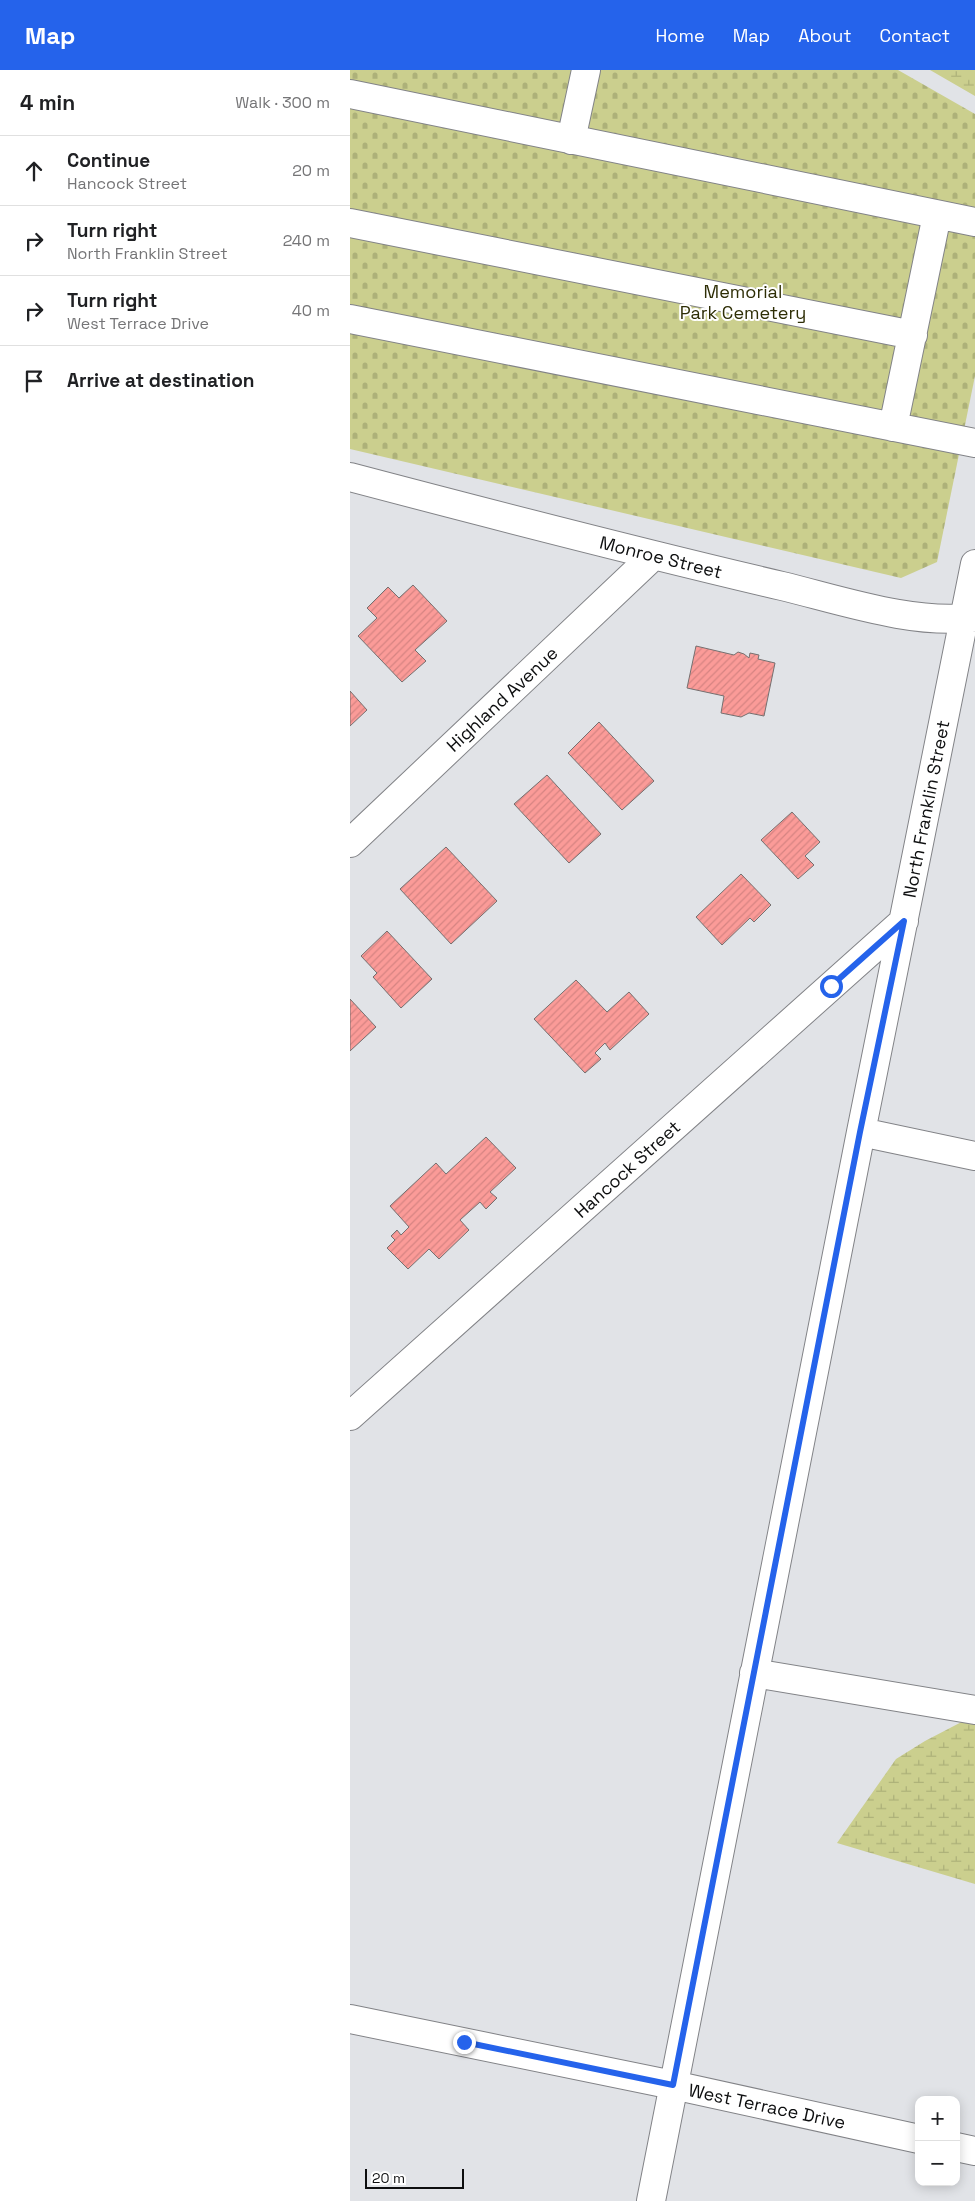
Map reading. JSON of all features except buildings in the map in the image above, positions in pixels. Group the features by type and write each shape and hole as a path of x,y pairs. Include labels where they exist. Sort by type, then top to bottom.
{"street":[{"path":"571,140 586,70"},
{"path":"350,94 975,222"},
{"path":"893,427 937,215"},
{"path":"350,223 912,335"},
{"path":"350,319 975,443"},
{"name":"Monroe Street","path":"350,477 653,556 910,616 970,618"},
{"name":"Highland Avenue","path":"350,843 653,556"},
{"name":"North Franklin Street","path":"650,2201 860,1132 970,618 975,564"},
{"name":"Hancock Street","path":"350,1416 904,921"},
{"path":"860,1132 975,1156"},
{"path":"754,1673 975,1710"},
{"name":"West Terrace Drive","path":"350,2018 673,2085 915,2138"},
{"path":"960,2148 975,2151"}],"green space":[{"name":"Memorial Park Cemetery","path":"350,70 898,70 975,114 975,376 937,562 901,578 350,449"},
{"path":"930,70 975,70 975,96"},
{"path":"975,1715 975,1884 837,1843 896,1759 925,1741"}],"route":[{"path":"464,2042 673,2085 860,1132 904,921 831,986"}]}
